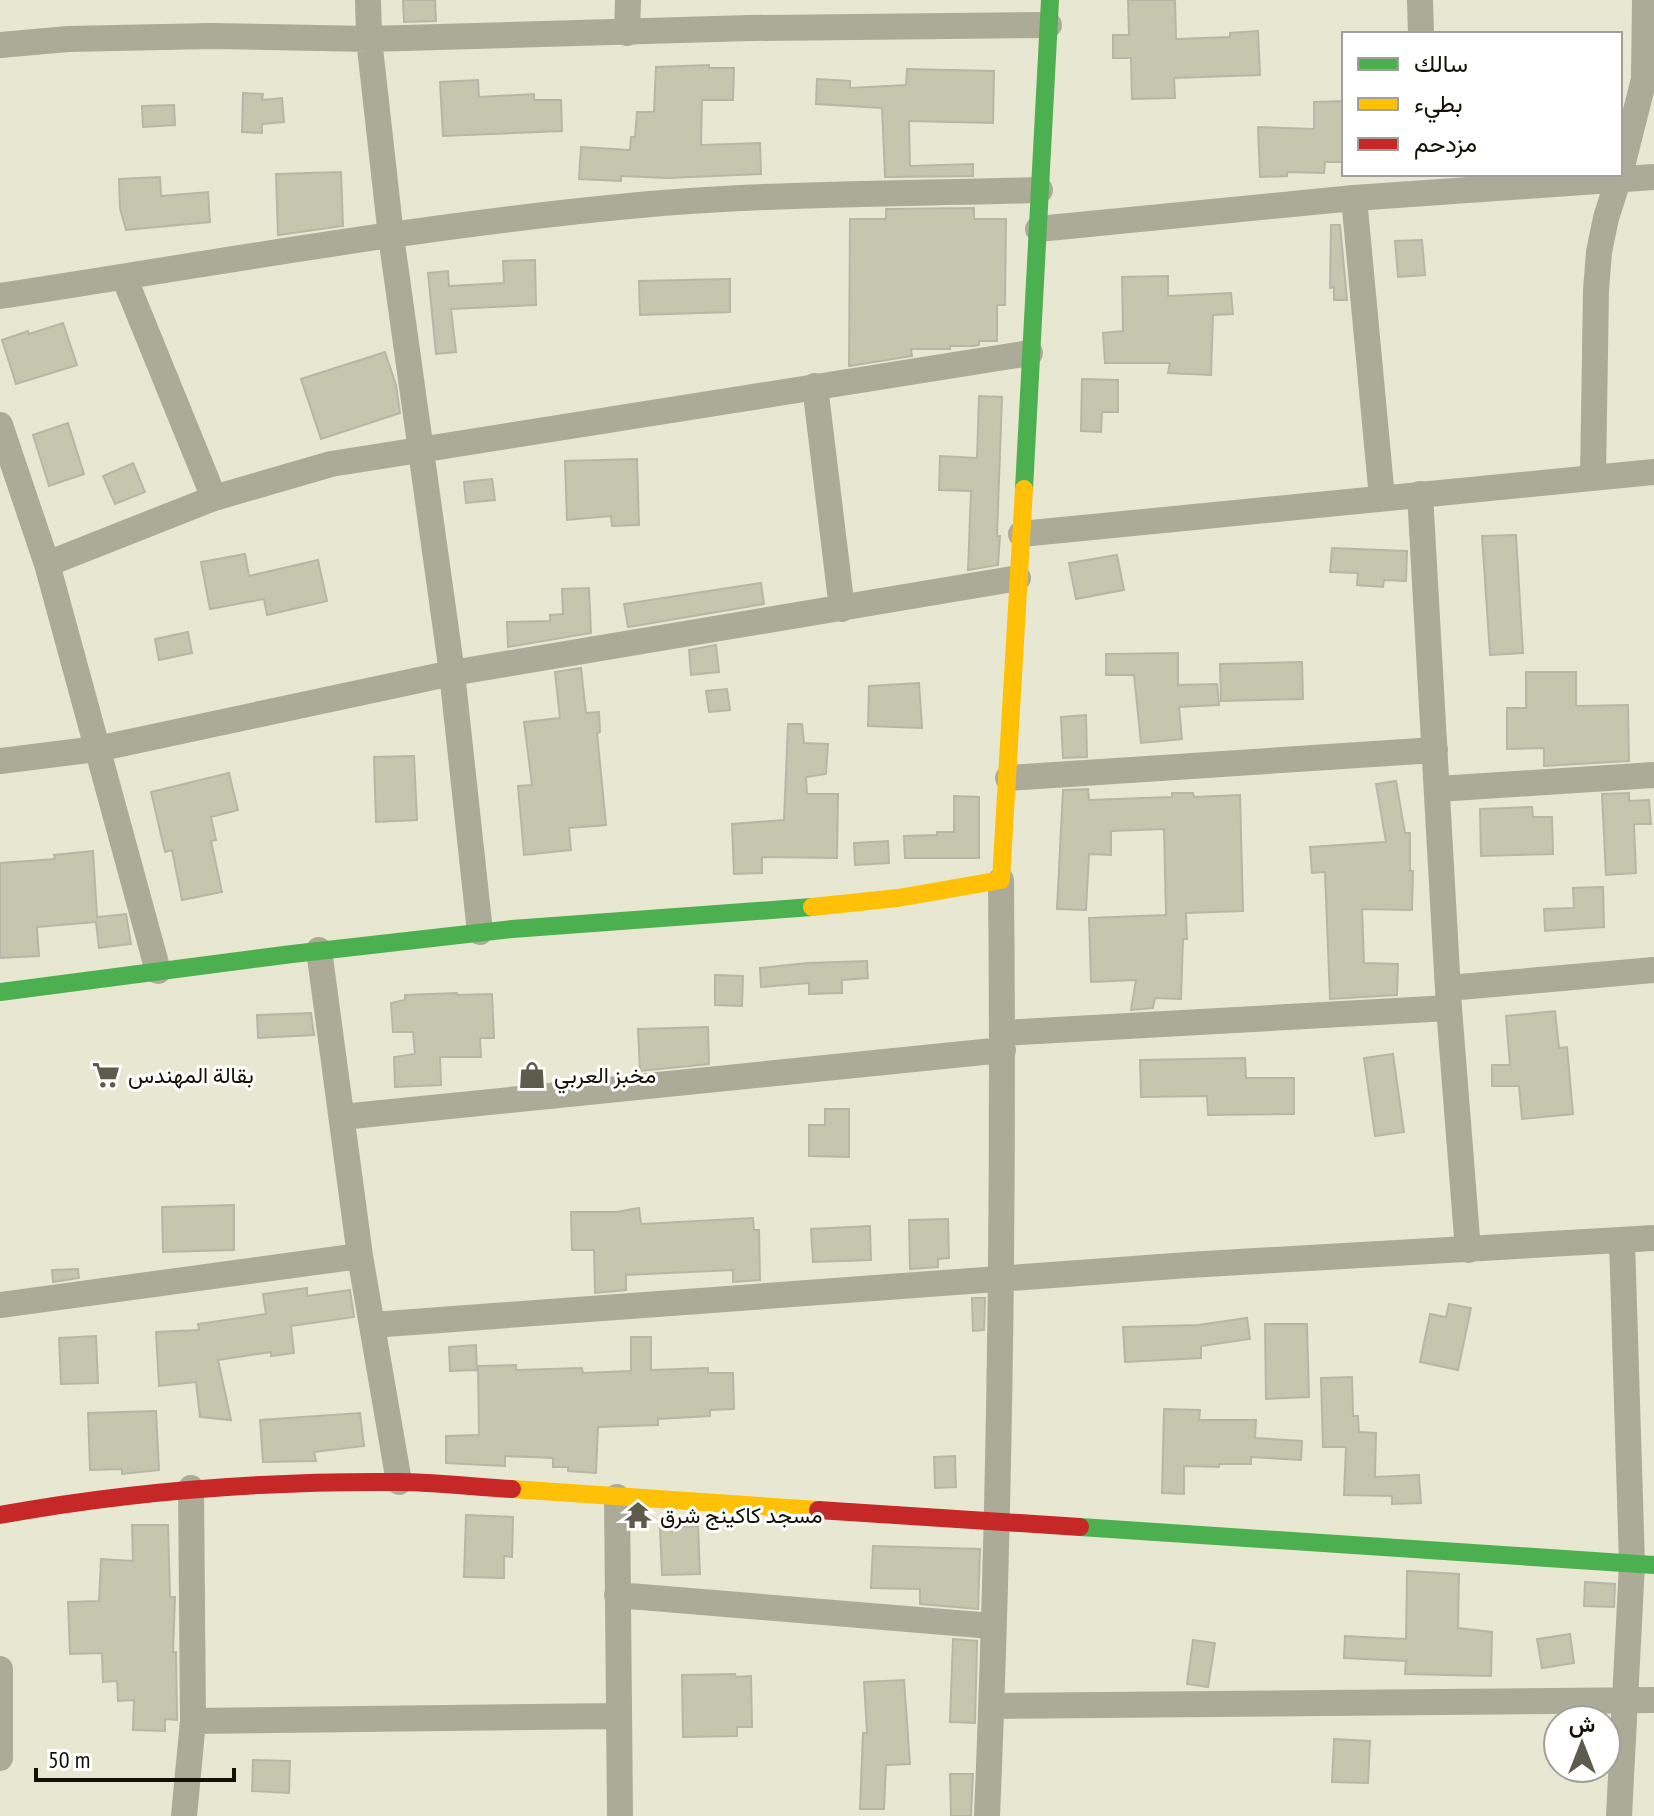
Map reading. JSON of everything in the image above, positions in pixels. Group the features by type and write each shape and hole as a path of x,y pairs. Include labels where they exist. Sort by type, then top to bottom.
{"street":[{"path":"368,0 369,39 391,236 452,673 480,932"},
{"path":"627,33 628,0"},
{"path":"1420,0 1421,32"},
{"path":"1622,164 1650,52 1645,0"},
{"path":"0,45 68,39 211,36 369,39 627,33 1049,12 1001,880 1003,1042 1000,1278 987,1816"},
{"path":"1593,477 1599,252 1619,176"},
{"path":"1038,229 1354,198 1426,183 1654,177"},
{"path":"0,296 391,236 631,206 1040,190"},
{"path":"1354,198 1382,498"},
{"path":"124,277 214,498"},
{"path":"47,564 214,498 331,464 1030,353"},
{"path":"815,386 842,609"},
{"path":"0,425 47,564 158,971"},
{"path":"1021,534 1654,472"},
{"path":"1420,494 1448,998 1468,1250"},
{"path":"0,761 97,749 452,673 1018,578"},
{"path":"1008,778 1435,750"},
{"path":"1438,789 1654,775"},
{"path":"0,992 319,950 480,932 886,899 956,891 1001,880"},
{"path":"319,950 360,1256 399,1482"},
{"path":"342,1117 1003,1042 1448,998 1654,970"},
{"path":"372,1325 1188,1265 1654,1238"},
{"path":"1619,1816 1625,1701 1643,1565 1622,1241"},
{"path":"0,1305 360,1256"},
{"path":"0,1515 70,1502 191,1488 399,1482 1643,1565"},
{"path":"184,1816 193,1721 191,1488"},
{"path":"617,1497 620,1816"},
{"path":"617,1595 992,1626"},
{"path":"0,1669 0,1758"},
{"path":"992,1706 1654,1700"},
{"path":"193,1721 618,1716"}],"building":[{"path":"403,0 435,0 436,21 404,22"},
{"path":"1128,0 1175,0 1176,39 1230,37 1230,33 1258,31 1260,75 1174,78 1175,98 1132,99 1131,58 1113,58 1113,35 1129,35"},
{"path":"709,65 709,68 734,68 733,100 702,100 701,145 760,143 761,174 667,178 621,176 621,181 579,179 581,147 630,150 631,137 635,137 637,112 654,112 656,67"},
{"path":"907,69 994,71 993,123 909,121 910,166 973,164 973,176 885,177 882,108 816,104 817,79 850,81 850,88 906,85"},
{"path":"478,80 479,97 534,94 534,100 561,100 562,131 443,136 440,82"},
{"path":"243,93 263,94 262,100 282,98 284,122 262,124 262,133 242,132"},
{"path":"1342,101 1342,162 1325,162 1324,173 1287,172 1287,176 1260,177 1258,127 1314,129 1314,102"},
{"path":"174,105 175,125 143,127 142,106"},
{"path":"341,172 343,226 278,235 276,174"},
{"path":"160,177 161,196 208,192 210,222 126,230 120,208 119,179"},
{"path":"974,208 974,219 1006,219 1005,305 997,305 997,341 979,341 979,345 950,346 950,349 911,349 912,356 849,366 850,219 886,219 886,209"},
{"path":"1331,225 1340,225 1347,300 1334,300 1334,287 1330,288"},
{"path":"1422,240 1425,275 1398,277 1395,241"},
{"path":"535,260 536,305 451,309 456,352 436,354 428,273 448,271 449,286 504,283 503,261"},
{"path":"1168,276 1168,296 1231,293 1233,314 1213,315 1211,375 1168,373 1170,363 1105,363 1103,333 1123,331 1122,277"},
{"path":"730,279 730,312 640,315 639,281"},
{"path":"63,323 77,365 16,384 2,340"},
{"path":"385,352 396,385 400,413 321,439 301,379"},
{"path":"1082,379 1118,380 1118,412 1102,412 1101,432 1081,431"},
{"path":"979,396 1002,397 997,536 1000,536 998,565 968,570 971,491 939,490 940,456 977,458"},
{"path":"68,423 84,474 49,486 33,435"},
{"path":"637,459 639,525 612,526 611,516 567,520 565,461"},
{"path":"133,463 145,492 115,504 103,476"},
{"path":"492,479 495,500 466,503 464,482"},
{"path":"1516,535 1523,653 1490,655 1482,536"},
{"path":"1332,548 1407,551 1406,581 1384,580 1383,587 1357,585 1358,573 1330,572"},
{"path":"245,554 249,576 318,560 327,601 267,615 264,599 210,609 201,562"},
{"path":"1117,555 1124,590 1076,599 1069,563"},
{"path":"761,583 764,604 628,627 624,604"},
{"path":"589,588 591,633 508,647 507,622 550,621 550,615 563,614 562,589"},
{"path":"188,632 192,653 159,660 155,639"},
{"path":"716,645 719,672 691,675 689,650"},
{"path":"1178,653 1178,685 1217,684 1219,705 1179,707 1182,739 1141,743 1134,675 1106,675 1106,654"},
{"path":"1302,662 1303,699 1221,701 1220,664"},
{"path":"581,668 586,713 599,712 600,732 597,733 606,825 569,828 571,850 524,855 518,786 532,785 524,722 560,718 555,672"},
{"path":"1526,672 1576,672 1576,706 1628,705 1629,761 1544,766 1544,748 1507,749 1507,708 1526,708"},
{"path":"919,683 922,728 868,726 869,686"},
{"path":"727,689 730,710 709,712 706,691"},
{"path":"1086,715 1087,757 1063,758 1061,717"},
{"path":"788,724 802,724 804,743 828,744 826,774 806,777 807,794 838,794 837,858 762,857 762,873 734,874 732,824 784,820"},
{"path":"414,756 417,820 376,822 374,757"},
{"path":"229,773 238,810 211,817 216,840 211,841 222,892 182,900 172,850 165,852 151,792"},
{"path":"1396,781 1405,833 1410,833 1412,910 1362,909 1364,963 1398,964 1397,995 1330,999 1325,872 1312,873 1310,847 1386,842 1376,784"},
{"path":"1088,789 1089,800 1172,797 1172,793 1193,793 1194,797 1240,795 1243,911 1186,913 1187,939 1183,939 1181,999 1155,998 1153,1008 1131,1010 1136,980 1091,982 1089,918 1166,915 1164,829 1111,831 1111,855 1089,854 1086,910 1057,909 1063,790"},
{"path":"1629,793 1629,801 1649,800 1651,824 1634,824 1636,873 1606,875 1602,794"},
{"path":"954,796 979,797 979,858 905,858 904,836 954,832"},
{"path":"1532,807 1533,817 1552,817 1553,854 1481,856 1480,809"},
{"path":"888,841 889,863 855,865 854,843"},
{"path":"93,851 97,917 126,914 131,944 99,948 96,922 37,927 39,956 0,958 0,863 55,859 54,855"},
{"path":"1603,887 1604,927 1545,931 1544,909 1574,908 1573,888"},
{"path":"867,961 868,978 842,980 842,993 809,994 809,983 761,987 760,968"},
{"path":"715,975 743,976 742,1006 715,1005"},
{"path":"492,994 494,1038 480,1038 481,1057 440,1057 441,1085 395,1087 394,1057 415,1054 413,1032 393,1032 391,1003 405,1000 405,995"},
{"path":"1555,1011 1559,1048 1567,1047 1573,1114 1522,1119 1519,1086 1492,1086 1492,1065 1510,1065 1506,1016"},
{"path":"311,1013 314,1035 258,1038 257,1015"},
{"path":"708,1027 709,1064 640,1071 638,1029"},
{"path":"1393,1054 1404,1132 1375,1136 1364,1058"},
{"path":"1245,1058 1246,1078 1294,1078 1294,1114 1208,1115 1207,1096 1141,1097 1140,1060"},
{"path":"825,1109 849,1109 849,1157 809,1156 809,1125 825,1125"},
{"path":"234,1205 234,1250 163,1252 162,1207"},
{"path":"639,1208 641,1224 753,1218 754,1230 759,1230 760,1280 733,1282 733,1270 626,1275 626,1290 595,1293 594,1250 572,1250 571,1212 616,1212"},
{"path":"948,1219 949,1258 938,1259 938,1267 910,1269 909,1220"},
{"path":"870,1226 871,1260 813,1262 811,1229"},
{"path":"78,1269 79,1278 53,1282 52,1270"},
{"path":"307,1288 307,1296 350,1290 354,1317 291,1326 294,1353 271,1356 271,1352 218,1360 231,1420 200,1417 196,1382 159,1386 156,1332 199,1330 198,1324 266,1314 263,1294"},
{"path":"972,1298 985,1298 984,1330 973,1331"},
{"path":"1449,1304 1471,1308 1458,1370 1420,1362 1430,1314 1446,1317"},
{"path":"1247,1318 1250,1339 1201,1346 1201,1358 1125,1362 1123,1327 1198,1325"},
{"path":"1265,1324 1307,1324 1309,1397 1266,1399"},
{"path":"96,1336 98,1383 61,1384 59,1338"},
{"path":"631,1337 651,1337 651,1370 708,1368 708,1373 733,1373 734,1409 710,1410 710,1416 658,1419 658,1425 598,1427 596,1473 553,1467 553,1458 505,1456 505,1466 446,1463 446,1436 479,1435 478,1366 516,1365 516,1370 582,1368 583,1373 631,1371"},
{"path":"476,1345 477,1370 450,1371 449,1347"},
{"path":"1352,1377 1353,1416 1358,1416 1359,1432 1376,1433 1375,1477 1419,1475 1421,1503 1392,1504 1392,1496 1344,1495 1346,1447 1323,1447 1321,1378"},
{"path":"1164,1409 1200,1410 1199,1420 1256,1420 1255,1438 1302,1441 1301,1460 1251,1457 1251,1464 1184,1466 1184,1494 1162,1493"},
{"path":"156,1411 159,1470 122,1474 122,1469 90,1470 88,1413"},
{"path":"360,1413 364,1446 314,1452 316,1461 263,1462 260,1420"},
{"path":"955,1456 956,1487 935,1488 934,1457"},
{"path":"466,1515 513,1517 512,1557 504,1556 504,1578 464,1577"},
{"path":"132,1525 168,1525 170,1597 175,1597 173,1652 176,1652 177,1720 165,1719 165,1731 133,1730 134,1700 118,1701 117,1681 103,1682 102,1653 70,1654 68,1602 99,1601 101,1559 133,1561"},
{"path":"698,1526 700,1574 662,1575 660,1528"},
{"path":"873,1546 980,1549 978,1609 920,1604 920,1589 871,1588"},
{"path":"1407,1571 1459,1574 1458,1628 1492,1632 1491,1676 1405,1674 1406,1661 1344,1658 1345,1636 1406,1639"},
{"path":"1585,1582 1615,1584 1614,1607 1584,1606"},
{"path":"1570,1634 1574,1663 1542,1668 1537,1639"},
{"path":"953,1639 977,1641 975,1723 950,1722"},
{"path":"1193,1640 1215,1643 1208,1687 1187,1684"},
{"path":"735,1674 736,1677 751,1676 752,1727 737,1727 737,1736 683,1737 682,1675"},
{"path":"904,1680 910,1764 886,1765 884,1809 860,1809 863,1733 867,1733 864,1682"},
{"path":"1334,1739 1370,1741 1368,1783 1332,1782"},
{"path":"253,1760 290,1761 289,1793 252,1791"},
{"path":"950,1774 973,1774 971,1816 951,1816"}],"traffic: fast":[{"path":"1024,489 1050,0"},
{"path":"0,992 512,929 812,907"},
{"path":"1080,1527 1654,1565"}],"traffic: slow":[{"path":"812,907 898,898 1001,880 1024,489"},
{"path":"512,1489 818,1510"}],"traffic: jam":[{"path":"0,1515 148,1494 296,1483 396,1482 512,1489"},
{"path":"818,1510 1080,1527"}],"place":[{"name":"بقالة المهندس","path":"106,1075"},
{"name":"مخبز العربي","path":"532,1075"},
{"name":"مسجد كاكينج شرق","path":"638,1515"}]}
